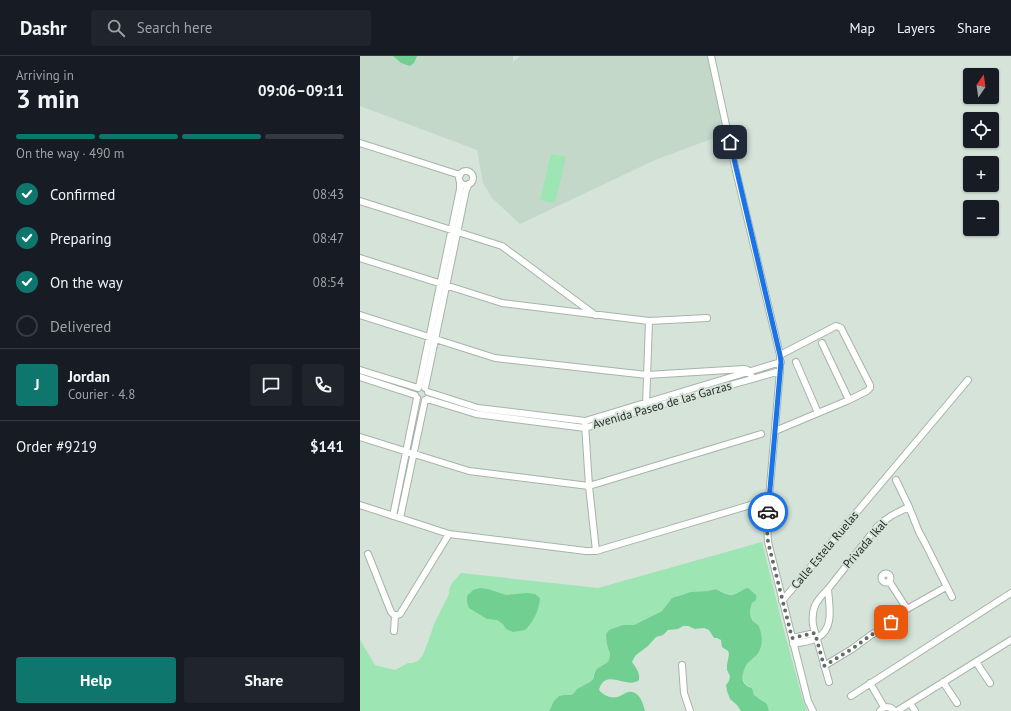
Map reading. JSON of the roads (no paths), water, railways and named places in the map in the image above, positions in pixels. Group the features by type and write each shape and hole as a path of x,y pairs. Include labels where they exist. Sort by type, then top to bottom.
{"street":[{"path":"711,56 736,171 780,355 781,362 767,531 768,542 792,641 808,701 813,711"},
{"path":"360,143 460,179 463,184 469,184"},
{"path":"400,518 413,453 426,399 428,397 423,389 455,231 466,190 473,179 472,175 468,171 464,171 462,173 460,179 455,231"},
{"path":"360,201 502,246 595,315"},
{"path":"360,258 502,303 649,321 706,318"},
{"path":"360,315 495,358 647,375 744,369 750,371 752,379"},
{"path":"646,406 649,321"},
{"path":"775,431 849,400 870,388 870,385 841,328 839,327 835,327 780,355"},
{"path":"822,343 849,400"},
{"name":"Avenida Paseo de las Garzas","path":"416,397 421,400 426,399 476,414 585,428 730,377 781,362"},
{"path":"796,362 818,413"},
{"name":"Avenida Paseo de las Garzas","path":"360,370 423,389 478,408 585,421 780,371"},
{"path":"728,370 730,377"},
{"path":"360,377 416,397"},
{"name":"Calle Estela Ruelas","path":"782,601 968,380"},
{"path":"393,516 416,397 415,392 423,389"},
{"path":"585,421 589,486 596,551"},
{"path":"360,437 469,471 589,486 761,434"},
{"path":"896,480 919,532 952,597"},
{"path":"360,505 448,534 596,551 754,504"},
{"name":"Privada Ikal","path":"829,682 812,617 815,605 819,598 828,589 877,527 893,514 909,507"},
{"path":"395,616 400,614 448,534"},
{"path":"368,554 391,612 395,616 394,631"},
{"path":"888,581 907,609"},
{"path":"824,666 882,629 907,609 946,587"},
{"path":"792,641 816,636 827,628 829,622 828,589"},
{"path":"851,696 1011,593"},
{"path":"897,711 1011,640"},
{"path":"976,662 990,683"},
{"path":"682,664 684,693 690,711"},
{"path":"943,682 957,703"},
{"path":"870,683 882,709 888,707 894,711"},
{"path":"910,703 915,711"}]}
